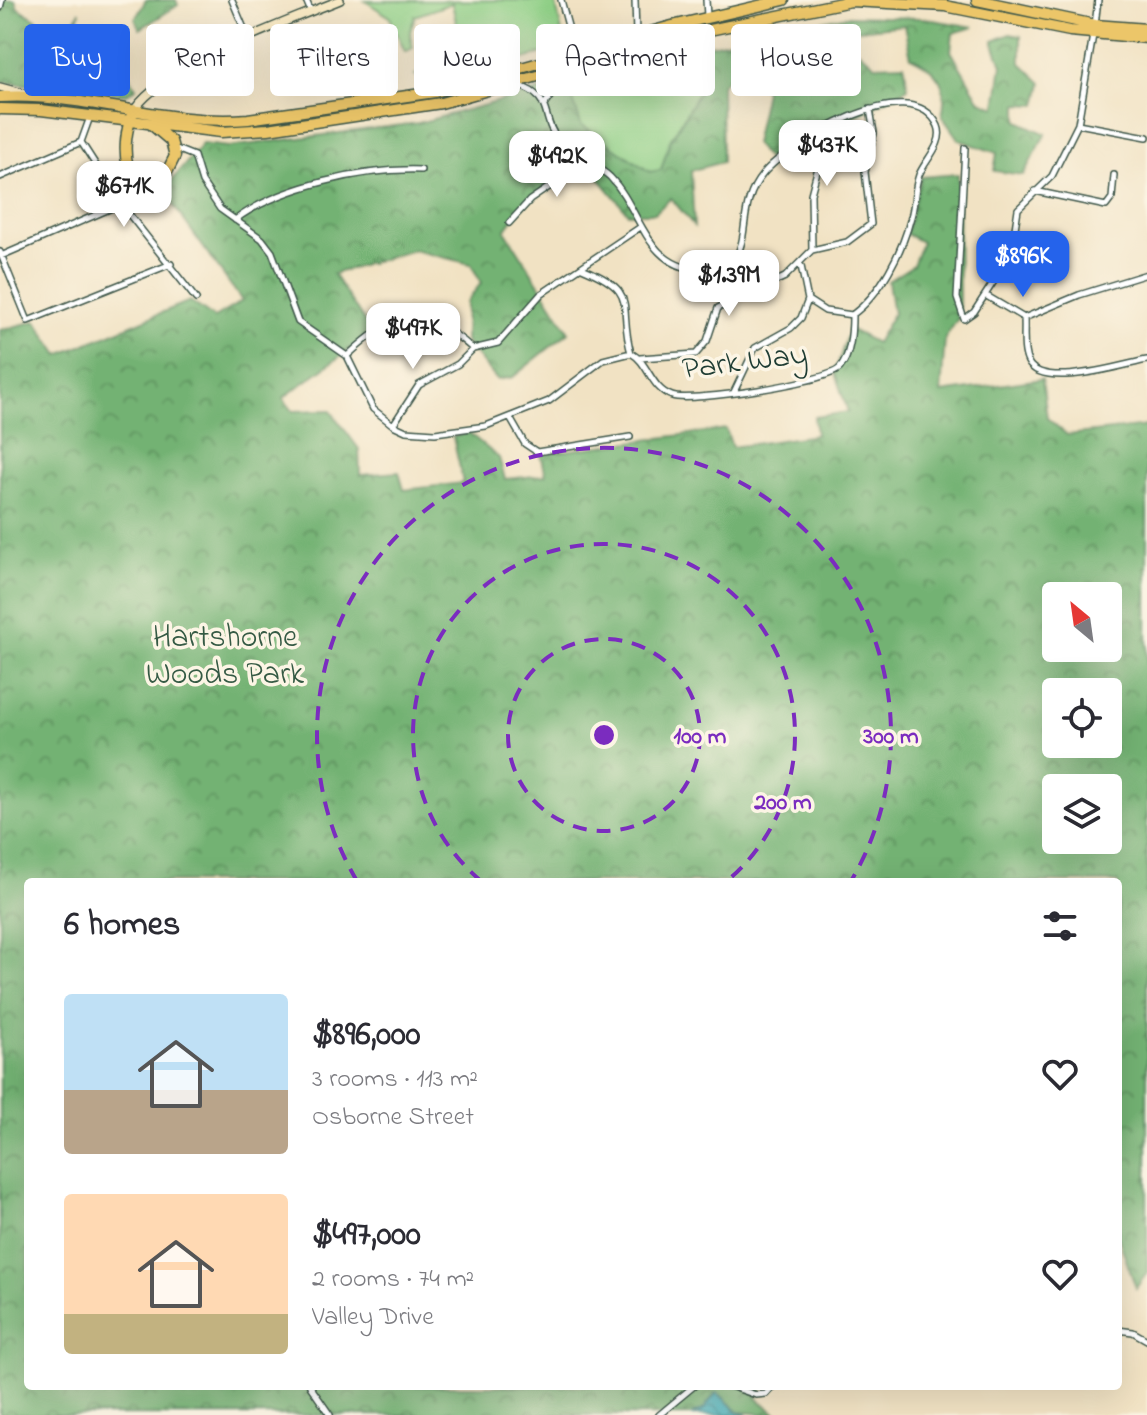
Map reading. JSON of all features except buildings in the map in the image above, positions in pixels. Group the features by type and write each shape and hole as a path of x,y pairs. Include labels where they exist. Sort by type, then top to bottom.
{"highway":[{"path":"681,24 784,0"},
{"path":"977,0 1094,30 1147,29"},
{"path":"715,26 851,1 945,6 1147,38"},
{"path":"0,97 44,98 219,120 294,113 435,92 536,68"},
{"path":"0,109 245,131 419,108 463,96"},
{"path":"134,110 129,121 125,161 131,173 139,179 154,181 165,176 174,161 174,148 151,124"}],"street":[{"path":"0,8 2,0"},
{"path":"232,0 242,24"},
{"path":"306,0 311,12"},
{"path":"254,36 340,0"},
{"path":"561,0 567,24"},
{"path":"635,0 636,24"},
{"path":"706,0 707,17"},
{"path":"965,148 958,307 964,319 978,306 1011,255 1018,209 1054,173 1078,124 1098,0"},
{"path":"0,87 44,98"},
{"path":"520,87 536,93 545,104 557,138 612,180 640,227 669,261 685,268 714,269 731,263 740,252 746,209 762,175 797,144 870,109 897,105 928,116 938,127 940,139 919,175 907,231 876,292 852,315 825,311 808,300"},
{"path":"134,110 147,96"},
{"path":"545,104 549,96"},
{"path":"642,358 696,354 707,341 718,308 768,288 800,265 812,250 847,242 871,224 865,172 874,133 870,109"},
{"path":"0,177 81,142 90,116"},
{"path":"1078,124 1147,137"},
{"path":"812,250 811,194 829,126"},
{"path":"81,142 121,204 196,299"},
{"path":"174,148 192,153 212,198 272,252 298,322 347,356 373,409 393,425 415,432 460,432 510,418 556,397 596,364 631,353 626,304 621,294 612,283 582,268"},
{"path":"509,223 530,200 586,162"},
{"path":"235,220 267,202 342,177 421,170"},
{"path":"1035,191 1106,206 1112,198 1114,175"},
{"path":"121,204 0,254 28,321 171,264"},
{"path":"393,425 419,385 458,364 473,349 498,343 534,300 640,227"},
{"path":"734,392 755,348 794,325 808,300 800,265"},
{"path":"1024,318 1079,295 1147,274"},
{"path":"985,295 1024,318"},
{"name":"Park Way","path":"631,353 642,358 656,385 672,397 695,398 805,382 838,370 849,347 852,315"},
{"path":"347,356 382,326 409,317 442,324 473,349"},
{"path":"1024,318 1026,359 1033,369 1044,375 1067,375 1147,360"},
{"path":"510,418 525,444 537,452 630,437"},
{"path":"1122,1331 1133,1332 1147,1340"},
{"path":"313,1390 330,1415"},
{"path":"659,1415 689,1390"},
{"path":"742,1390 756,1395 766,1394 770,1390"}],"green space":[{"path":"0,0 15,0 18,8 44,24 24,24 24,84 0,82"},
{"path":"146,0 176,0 178,5 140,29 135,19"},
{"path":"555,0 560,24 536,24 536,55 520,60 520,24 456,24 452,3 415,16 410,32 413,48 405,52 398,36 398,24 393,24 390,17 365,1"},
{"name":"Hartshorne Woods Park","path":"848,16 921,18 974,27 953,33 951,51 980,101 996,107 1002,65 993,41 1010,34 1021,36 1021,63 1042,83 1037,105 1018,104 1018,121 1046,134 1023,175 994,171 997,153 959,140 942,116 944,96 940,80 929,67 911,57 904,25 861,30 861,24 810,24"},
{"name":"Hartshorne Woods Park","path":"731,41 731,76 721,84 722,162 691,171 694,226 671,198 655,213 628,213 588,165 526,201 505,230 569,332 513,377 497,380 465,342 466,303 481,283 471,264 413,250 333,274 372,333 283,398 293,411 330,410 359,449 360,475 399,472 404,490 463,483 453,437 469,433 499,458 505,479 546,475 541,454 726,429 732,447 816,435 814,417 848,412 835,373 849,329 876,343 893,314 888,281 913,265 922,242 906,234 921,177 958,174 959,317 945,338 941,393 1042,379 1047,418 1067,435 1147,426 1147,1273 1136,1288 1122,1248 1122,878 24,878 24,1390 762,1390 757,1398 778,1415 739,1412 717,1392 703,1410 691,1415 0,1415 0,330 36,321 59,355 190,301 214,318 242,301 163,191 202,144 229,147 418,123 536,91 536,96 572,97 581,125 650,172 661,170 670,141 696,96 715,96 715,44"},
{"name":"Hartshorne Woods Park","path":"861,53 875,65 904,64 908,88 771,163 754,144 764,96 861,96"},
{"path":"130,77 136,88 130,92"},
{"path":"568,96 696,96 670,141 661,170 650,172 581,125 572,97"}],"water":[{"path":"717,1392 738,1412 747,1415 691,1415 703,1410"}]}
